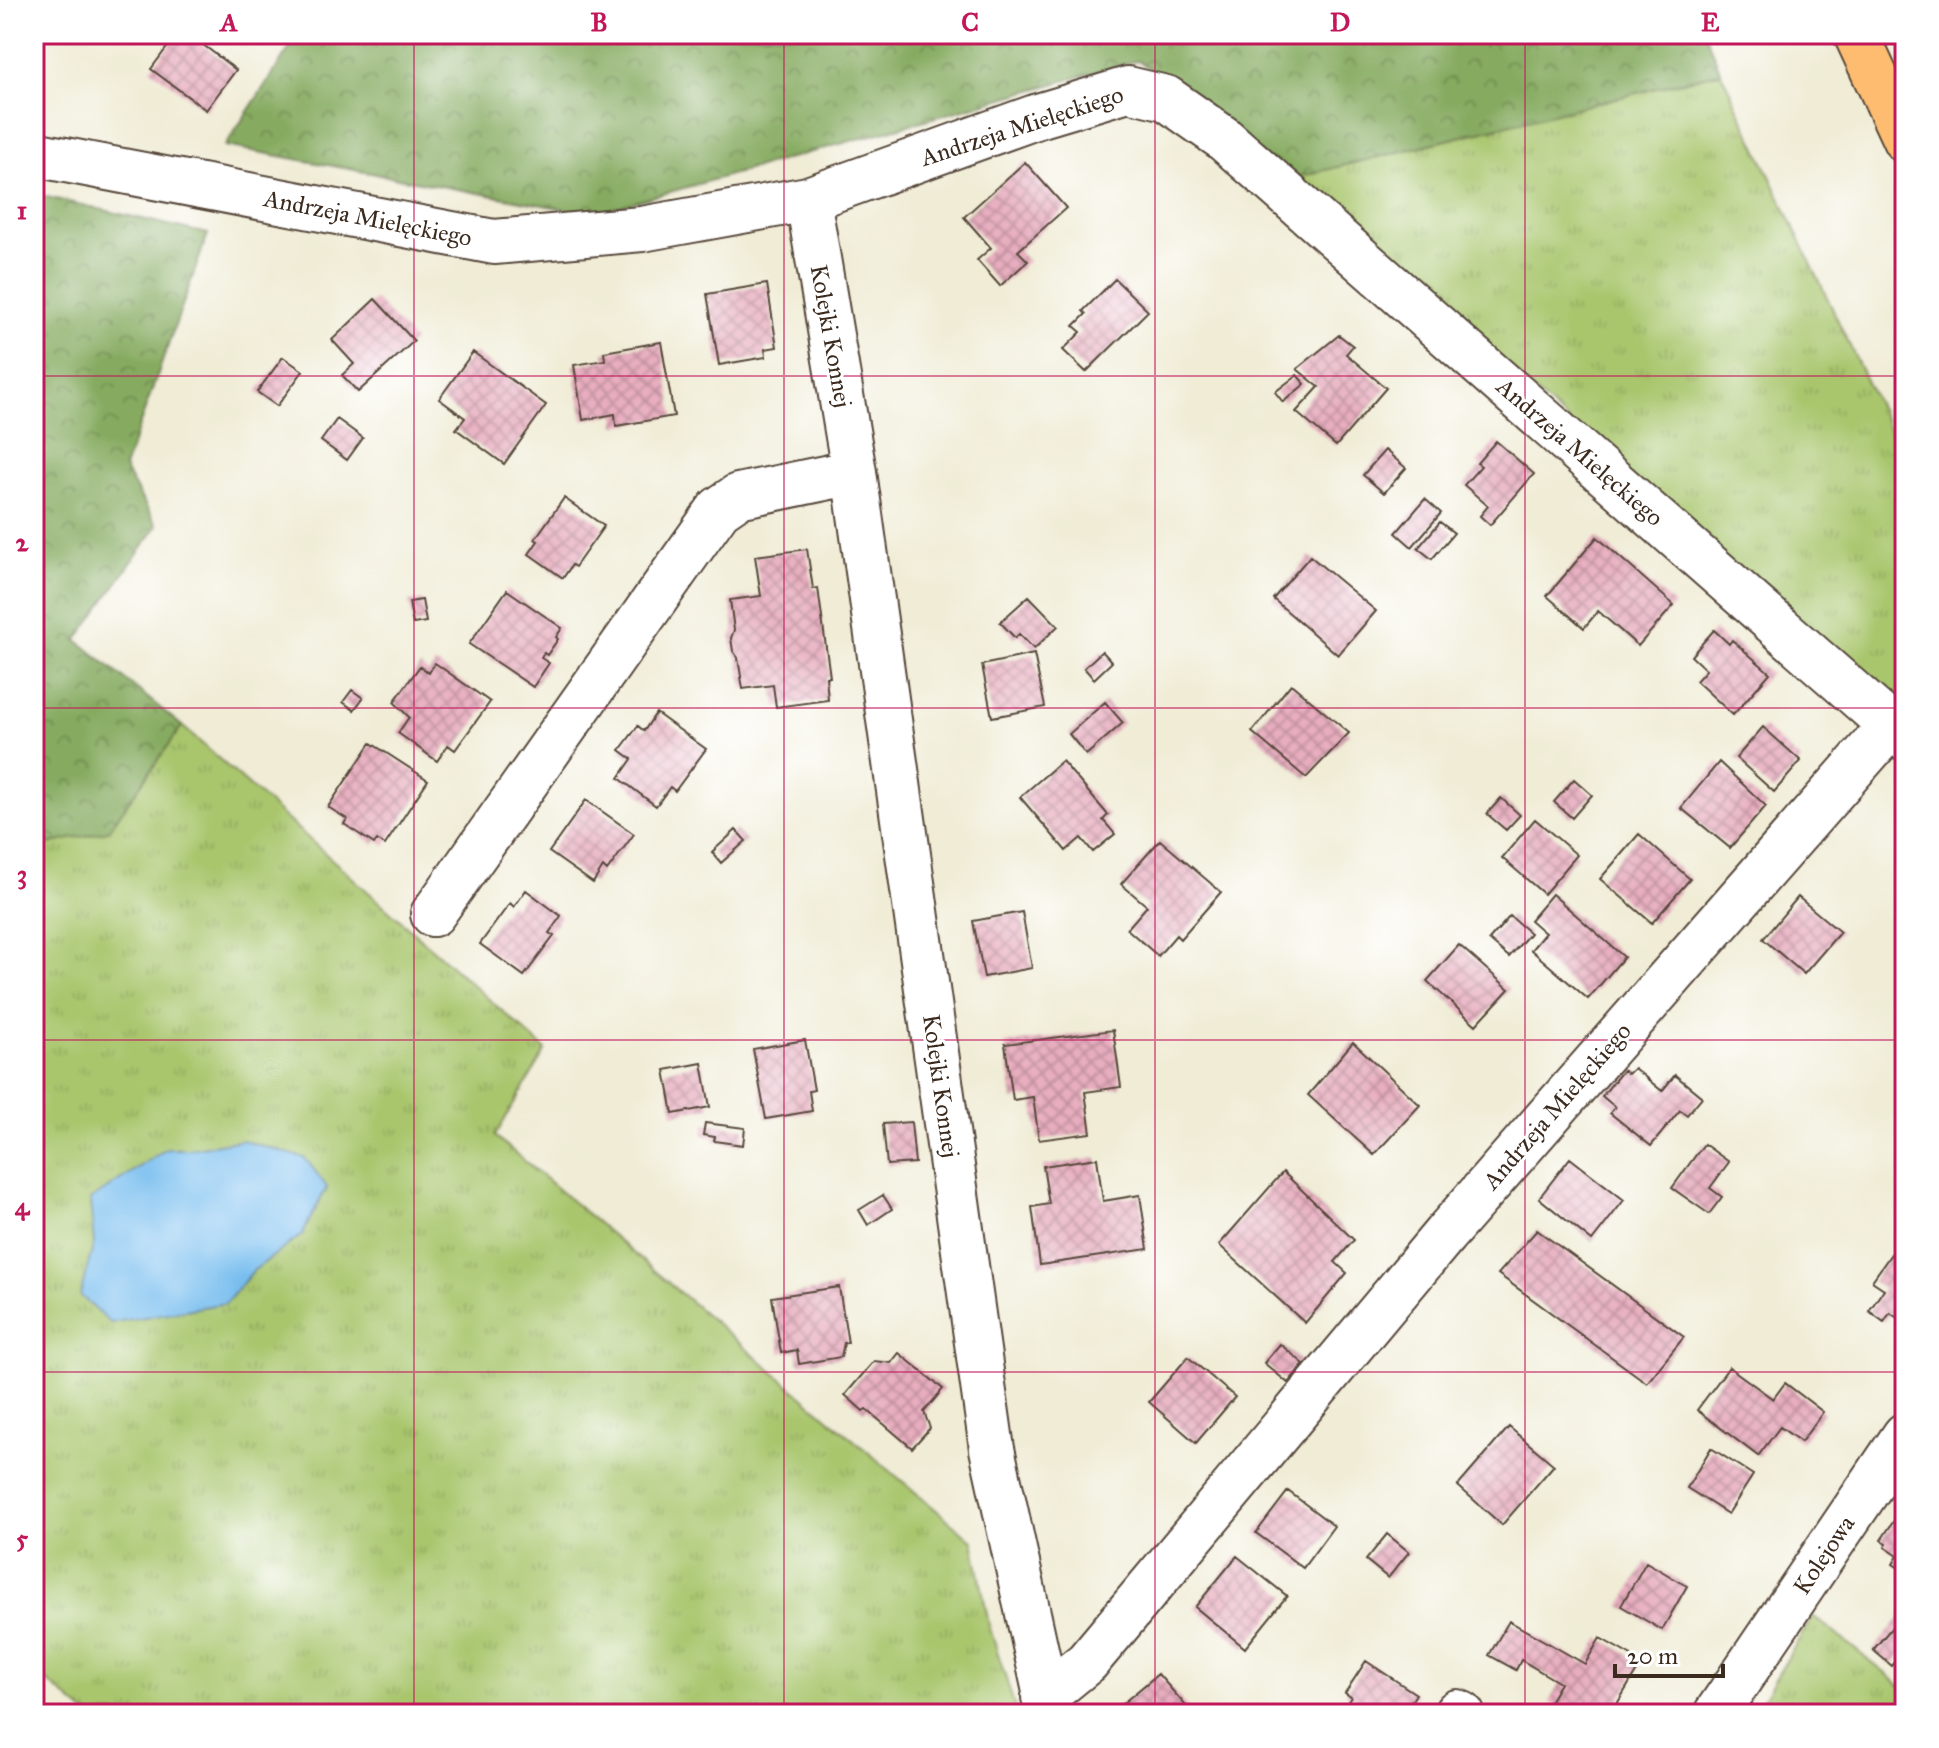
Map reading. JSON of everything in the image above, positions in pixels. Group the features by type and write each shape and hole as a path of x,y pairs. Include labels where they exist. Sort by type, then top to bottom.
{"highway":[{"path":"1856,34 1905,140"}],"street":[{"name":"Andrzeja Mielęckiego","path":"34,154 494,242 642,229 808,199 1038,116 1128,89 1166,98 1223,138 1897,731 1880,738 1445,1234"},
{"name":"Kolejki Konnej","path":"808,199 854,472 992,1449 1047,1705"},
{"path":"433,914 719,509 738,496 854,472"},
{"name":"Kolejki Konnej","path":"1047,1705 1087,1662 1445,1234"},
{"name":"Kolejowa","path":"1716,1714 1905,1435"}],"green space":[{"path":"299,34 1705,34 1721,72 1293,178 1138,60 592,214 225,146"},
{"path":"1721,72 1905,463 1905,719 1293,178"},
{"path":"34,194 208,234 124,468 157,526 77,640 182,726 108,831 34,847"},
{"path":"182,726 546,1050 495,1136 973,1541 989,1625 1017,1714 86,1714 34,1670 34,847 108,830"},
{"path":"1813,1616 1905,1689 1905,1714 1754,1714"}],"water":[{"path":"242,1140 305,1158 327,1187 302,1235 253,1271 226,1303 110,1323 80,1295 94,1243 90,1200 166,1149 189,1149"}],"building":[{"path":"177,34 189,34 236,70 206,110 151,69"},
{"path":"1025,162 1066,208 1018,251 1028,261 1000,286 977,260 991,248 964,217"},
{"path":"1115,279 1148,311 1086,372 1063,350 1081,332 1074,326 1086,314 1083,311"},
{"path":"767,284 777,347 765,349 766,357 719,365 707,294"},
{"path":"375,299 414,341 358,392 342,375 354,364 332,340"},
{"path":"1339,335 1353,346 1346,354 1386,388 1336,446 1296,412 1319,387 1297,369"},
{"path":"661,342 674,416 616,426 615,414 583,420 574,365 605,360 604,352"},
{"path":"473,352 546,405 504,464 456,429 465,418 439,399"},
{"path":"283,357 303,371 277,406 257,392"},
{"path":"1297,375 1305,384 1283,402 1275,392"},
{"path":"337,419 363,438 347,460 321,441"},
{"path":"1496,441 1534,474 1490,525 1480,516 1488,506 1464,485 1481,466 1477,463"},
{"path":"1385,450 1406,468 1384,493 1363,475"},
{"path":"564,498 604,526 575,567 572,565 563,578 529,554 538,541 535,539"},
{"path":"1425,499 1441,513 1412,547 1396,533"},
{"path":"1440,522 1454,533 1432,559 1418,548"},
{"path":"1597,537 1674,605 1638,646 1598,611 1584,628 1547,596"},
{"path":"807,549 813,589 818,588 830,677 826,677 828,700 776,707 773,685 743,689 731,638 734,630 730,600 761,596 755,556"},
{"path":"1310,556 1376,611 1338,655 1273,599"},
{"path":"507,590 562,628 547,655 544,653 541,658 549,663 533,687 469,644"},
{"path":"1029,596 1058,626 1034,649 1019,634 1015,638 1000,622"},
{"path":"422,600 426,622 413,624 409,602"},
{"path":"1714,630 1729,644 1732,640 1770,673 1733,715 1696,681 1706,670 1691,656"},
{"path":"1102,651 1112,662 1094,679 1084,668"},
{"path":"1034,654 1045,707 992,717 982,665"},
{"path":"435,663 490,702 455,750 448,745 437,761 398,733 409,717 394,702 420,666 429,673"},
{"path":"1291,684 1349,733 1306,778 1252,732"},
{"path":"352,690 363,698 354,710 343,702"},
{"path":"1105,702 1123,723 1086,755 1069,734"},
{"path":"656,713 706,749 675,791 670,787 656,806 619,778 632,759 620,750 638,726 644,731"},
{"path":"1763,727 1801,761 1774,792 1736,758"},
{"path":"371,743 428,780 385,845 377,840 374,844 344,824 347,819 328,807"},
{"path":"1062,761 1108,815 1103,820 1115,834 1093,852 1081,838 1066,851 1020,797"},
{"path":"1719,762 1766,806 1730,848 1681,808"},
{"path":"1574,779 1592,795 1572,818 1554,802"},
{"path":"1501,798 1520,815 1506,830 1487,814"},
{"path":"586,800 634,834 607,871 603,867 593,883 549,852"},
{"path":"1535,819 1577,855 1544,894 1502,858"},
{"path":"736,830 746,841 721,863 712,852"},
{"path":"1639,834 1690,879 1652,923 1600,879"},
{"path":"1160,840 1221,892 1180,939 1176,935 1158,956 1127,929 1147,906 1121,884"},
{"path":"526,890 561,916 549,933 554,936 524,976 480,944 510,903 514,907"},
{"path":"1552,894 1624,957 1588,999 1531,950 1545,933 1530,920"},
{"path":"1798,897 1840,932 1804,974 1763,939"},
{"path":"1022,912 1032,968 984,977 973,921"},
{"path":"1510,916 1530,933 1509,957 1489,940"},
{"path":"1459,945 1509,989 1476,1025 1427,981"},
{"path":"1113,1030 1121,1087 1085,1092 1091,1133 1039,1140 1033,1097 1013,1100 1005,1044"},
{"path":"805,1040 814,1090 809,1091 812,1111 766,1119 753,1049"},
{"path":"1353,1042 1420,1105 1374,1155 1308,1095"},
{"path":"702,1063 710,1107 673,1114 665,1070"},
{"path":"1634,1068 1662,1091 1675,1075 1702,1097 1687,1115 1680,1110 1651,1146 1610,1113 1615,1107 1602,1096 1623,1070 1628,1074"},
{"path":"911,1122 915,1163 887,1165 883,1124"},
{"path":"705,1123 745,1128 743,1145 714,1141 715,1137 703,1135"},
{"path":"1704,1144 1729,1162 1710,1188 1722,1197 1709,1214 1672,1188"},
{"path":"1097,1158 1103,1201 1140,1195 1148,1249 1040,1265 1032,1207 1049,1204 1043,1166"},
{"path":"1570,1158 1624,1200 1592,1241 1539,1198"},
{"path":"1283,1172 1354,1240 1335,1262 1347,1273 1305,1323 1219,1245"},
{"path":"883,1195 892,1209 868,1225 859,1210"},
{"path":"1537,1230 1684,1337 1647,1383 1498,1274"},
{"path":"1891,1254 1903,1263 1905,1260 1905,1323 1890,1313 1884,1322 1869,1311 1884,1289 1872,1281"},
{"path":"839,1287 848,1343 844,1343 841,1357 799,1364 797,1350 781,1353 772,1297"},
{"path":"1280,1344 1304,1364 1288,1383 1264,1363"},
{"path":"899,1353 943,1389 924,1412 930,1428 912,1448 845,1395 874,1361 891,1363"},
{"path":"1188,1357 1235,1397 1196,1443 1149,1402"},
{"path":"1729,1367 1773,1399 1785,1383 1823,1412 1801,1442 1780,1427 1758,1456 1697,1410"},
{"path":"1509,1427 1554,1465 1502,1525 1458,1486"},
{"path":"1711,1448 1753,1475 1728,1514 1687,1488"},
{"path":"1288,1491 1334,1526 1303,1568 1256,1533"},
{"path":"1905,1504 1905,1572 1893,1564 1898,1556 1881,1540"},
{"path":"1387,1534 1409,1552 1388,1578 1366,1560"},
{"path":"1237,1556 1287,1596 1245,1648 1195,1607"},
{"path":"1646,1562 1687,1586 1662,1630 1621,1606"},
{"path":"1903,1614 1905,1649 1892,1666 1873,1650"},
{"path":"1509,1621 1585,1664 1600,1638 1642,1662 1611,1714 1569,1714 1549,1702 1560,1683 1521,1660 1516,1670 1489,1655"},
{"path":"1366,1661 1416,1694 1403,1714 1340,1714 1351,1697 1345,1693"},
{"path":"1158,1674 1193,1714 1110,1714"}]}
